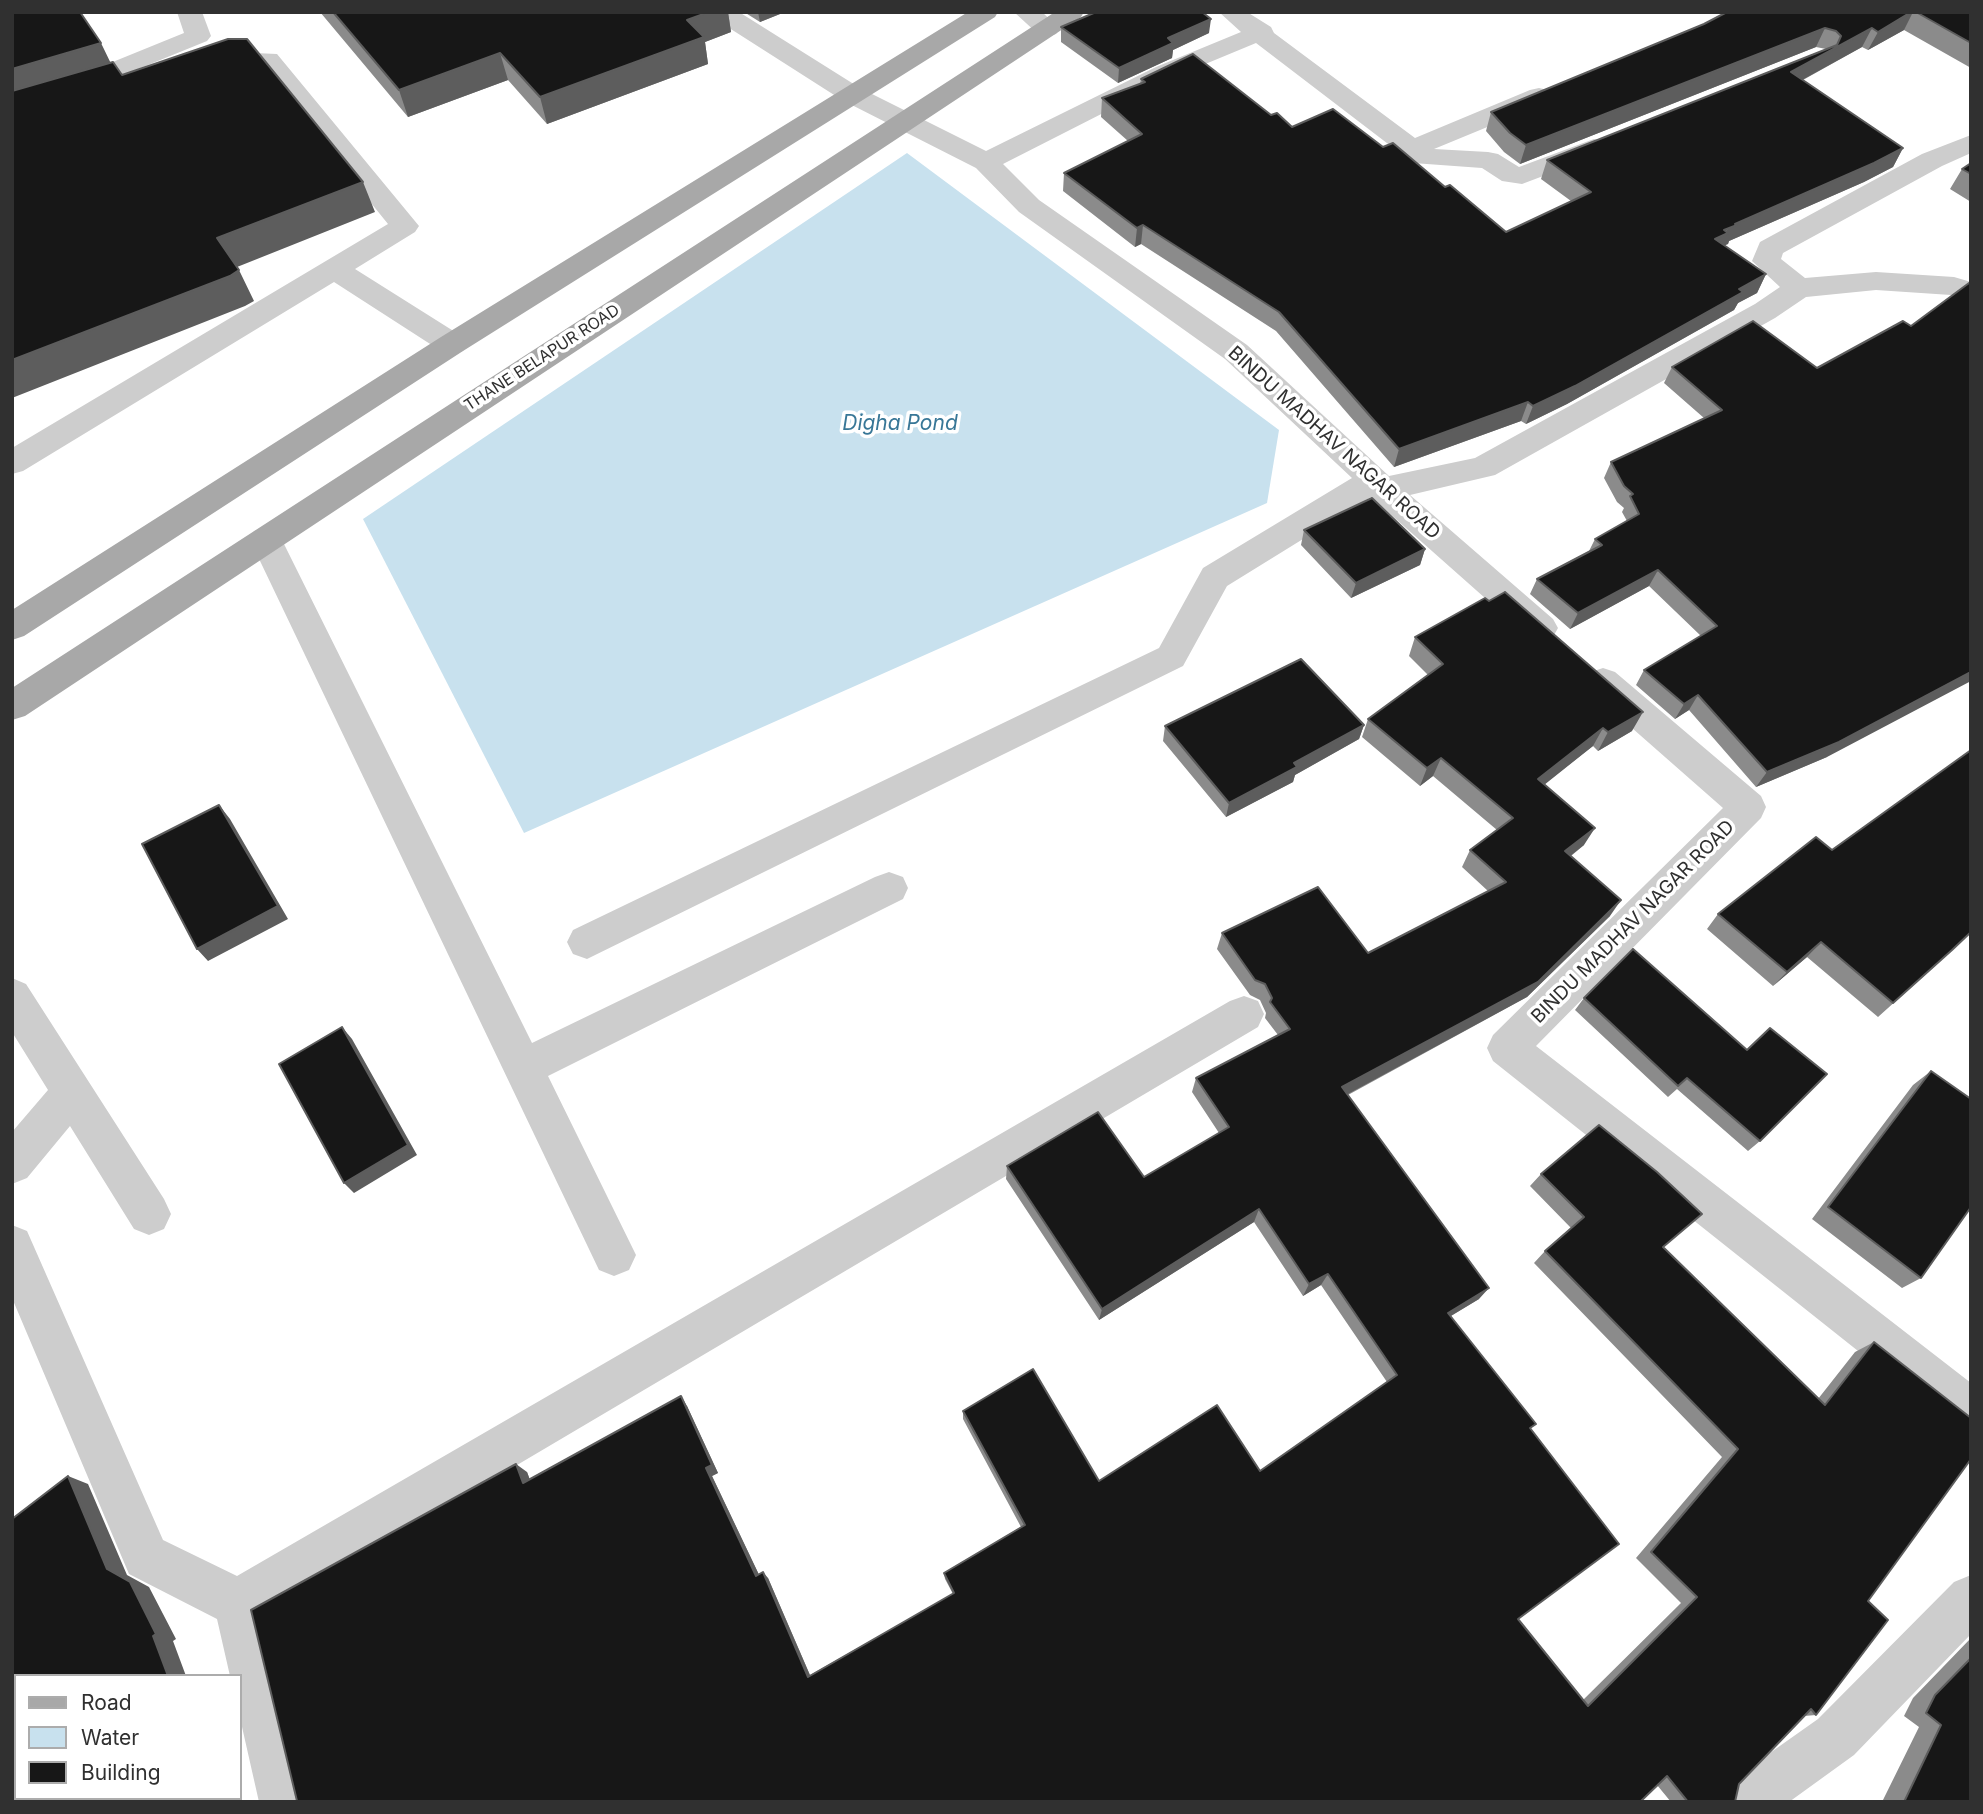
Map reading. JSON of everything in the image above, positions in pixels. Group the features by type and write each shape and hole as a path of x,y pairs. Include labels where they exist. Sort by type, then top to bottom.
{"main road":[{"path":"12,627 452,344 986,12"},
{"name":"THANE BELAPUR ROAD","path":"12,706 902,121 1037,20 1072,12"}],"street":[{"path":"12,102 102,75 198,36 189,12"},
{"name":"BINDU MADHAV NAGAR ROAD","path":"721,12 851,94 986,162 1029,206 1236,352 1379,485 1748,807 1507,1048 1971,1412"},
{"path":"1231,12 1423,157 1488,160 1512,175 1522,176 1611,139"},
{"path":"986,162 1166,72 1262,33"},
{"path":"12,117 205,59 268,59 405,226 12,463"},
{"path":"1412,149 1563,86"},
{"path":"1799,288 1766,261 1770,248 1932,160 1971,143"},
{"path":"334,269 452,344"},
{"path":"587,942 1171,657 1215,577 1379,485 1484,467 1765,311 1799,288 1876,281 1954,286 1971,292"},
{"path":"266,540 614,1255"},
{"path":"523,1068 888,888"},
{"path":"12,996 149,1214"},
{"path":"238,1603 1244,1014"},
{"path":"12,1164 72,1091"},
{"path":"12,1246 146,1557 238,1603"},
{"path":"1744,1802 1836,1737 1971,1599"},
{"path":"238,1603 285,1802"}],"water":[{"name":"Digha Pond","path":"907,153 1279,430 1267,503 524,833 363,519"}],"building":[{"path":"12,12 80,12 101,43 12,69"},
{"path":"333,12 709,12 687,20 704,37 540,97 500,53 399,90"},
{"path":"1096,12 1202,12 1211,19 1168,38 1173,43 1119,68 1061,27"},
{"path":"1727,12 1911,12 1878,32 1872,28 1791,72 1903,148 1724,230 1728,233 1715,239 1766,274 1739,289 1743,292 1575,386 1533,406 1528,402 1399,449 1279,312 1143,225 1137,228 1064,173 1142,134 1102,98 1145,82 1141,79 1193,54 1271,115 1277,113 1292,127 1333,109 1383,147 1393,143 1445,187 1450,185 1506,232 1591,192 1547,160 1837,45 1841,36 1836,31 1825,28 1526,145 1510,133 1491,112"},
{"path":"1916,12 1971,12 1971,43"},
{"path":"228,39 247,39 363,182 217,238 239,270 230,276 12,360 12,91 113,62 122,75"},
{"path":"1971,163 1971,174 1962,169"},
{"path":"1969,283 1971,672 1839,742 1767,772 1698,695 1684,704 1644,670 1717,626 1658,570 1578,613 1537,579 1602,545 1595,539 1639,514 1630,496 1633,494 1624,486 1611,462 1722,410 1672,367 1753,321 1817,368 1903,321 1911,326"},
{"path":"1372,498 1425,549 1356,583 1304,530"},
{"path":"1505,592 1643,712 1608,732 1603,728 1538,779 1595,828 1565,851 1621,900 1538,982 1342,1087 1489,1288 1448,1313 1536,1424 1530,1428 1619,1544 1518,1619 1588,1706 1697,1597 1651,1552 1738,1449 1545,1251 1584,1217 1541,1174 1599,1125 1657,1172 1702,1214 1663,1247 1825,1405 1874,1342 1971,1418 1971,1459 1868,1601 1888,1620 1816,1715 1811,1709 1739,1784 1735,1802 1688,1802 1667,1776 1640,1802 295,1802 297,1801 251,1610 516,1464 523,1483 681,1396 712,1465 706,1468 756,1576 763,1572 808,1677 954,1593 944,1573 1025,1525 963,1411 1033,1369 1099,1481 1217,1405 1260,1471 1397,1375 1328,1274 1309,1284 1259,1209 1102,1309 1007,1166 1098,1112 1144,1177 1229,1127 1196,1078 1290,1029 1270,1002 1272,998 1265,984 1255,980 1222,933 1318,887 1368,953 1506,882 1470,850 1513,818 1441,758 1427,768 1368,719 1443,664 1415,637 1485,598 1489,601"},
{"path":"1301,659 1364,725 1294,763 1297,767 1229,803 1165,726"},
{"path":"1971,750 1971,932 1893,1003 1821,942 1787,972 1718,914 1816,837 1832,850"},
{"path":"219,805 278,906 197,949 142,844"},
{"path":"1633,949 1747,1050 1770,1028 1827,1074 1760,1141 1687,1078 1678,1086 1584,998"},
{"path":"342,1027 408,1145 344,1183 279,1064"},
{"path":"1931,1071 1971,1099 1971,1207 1921,1278 1828,1207"},
{"path":"68,1476 107,1569 130,1582 156,1634 153,1636 167,1674 14,1674 14,1800 195,1802 12,1802 12,1519"},
{"path":"1971,1658 1971,1802 1904,1802 1941,1725 1926,1713 1935,1695"}]}
